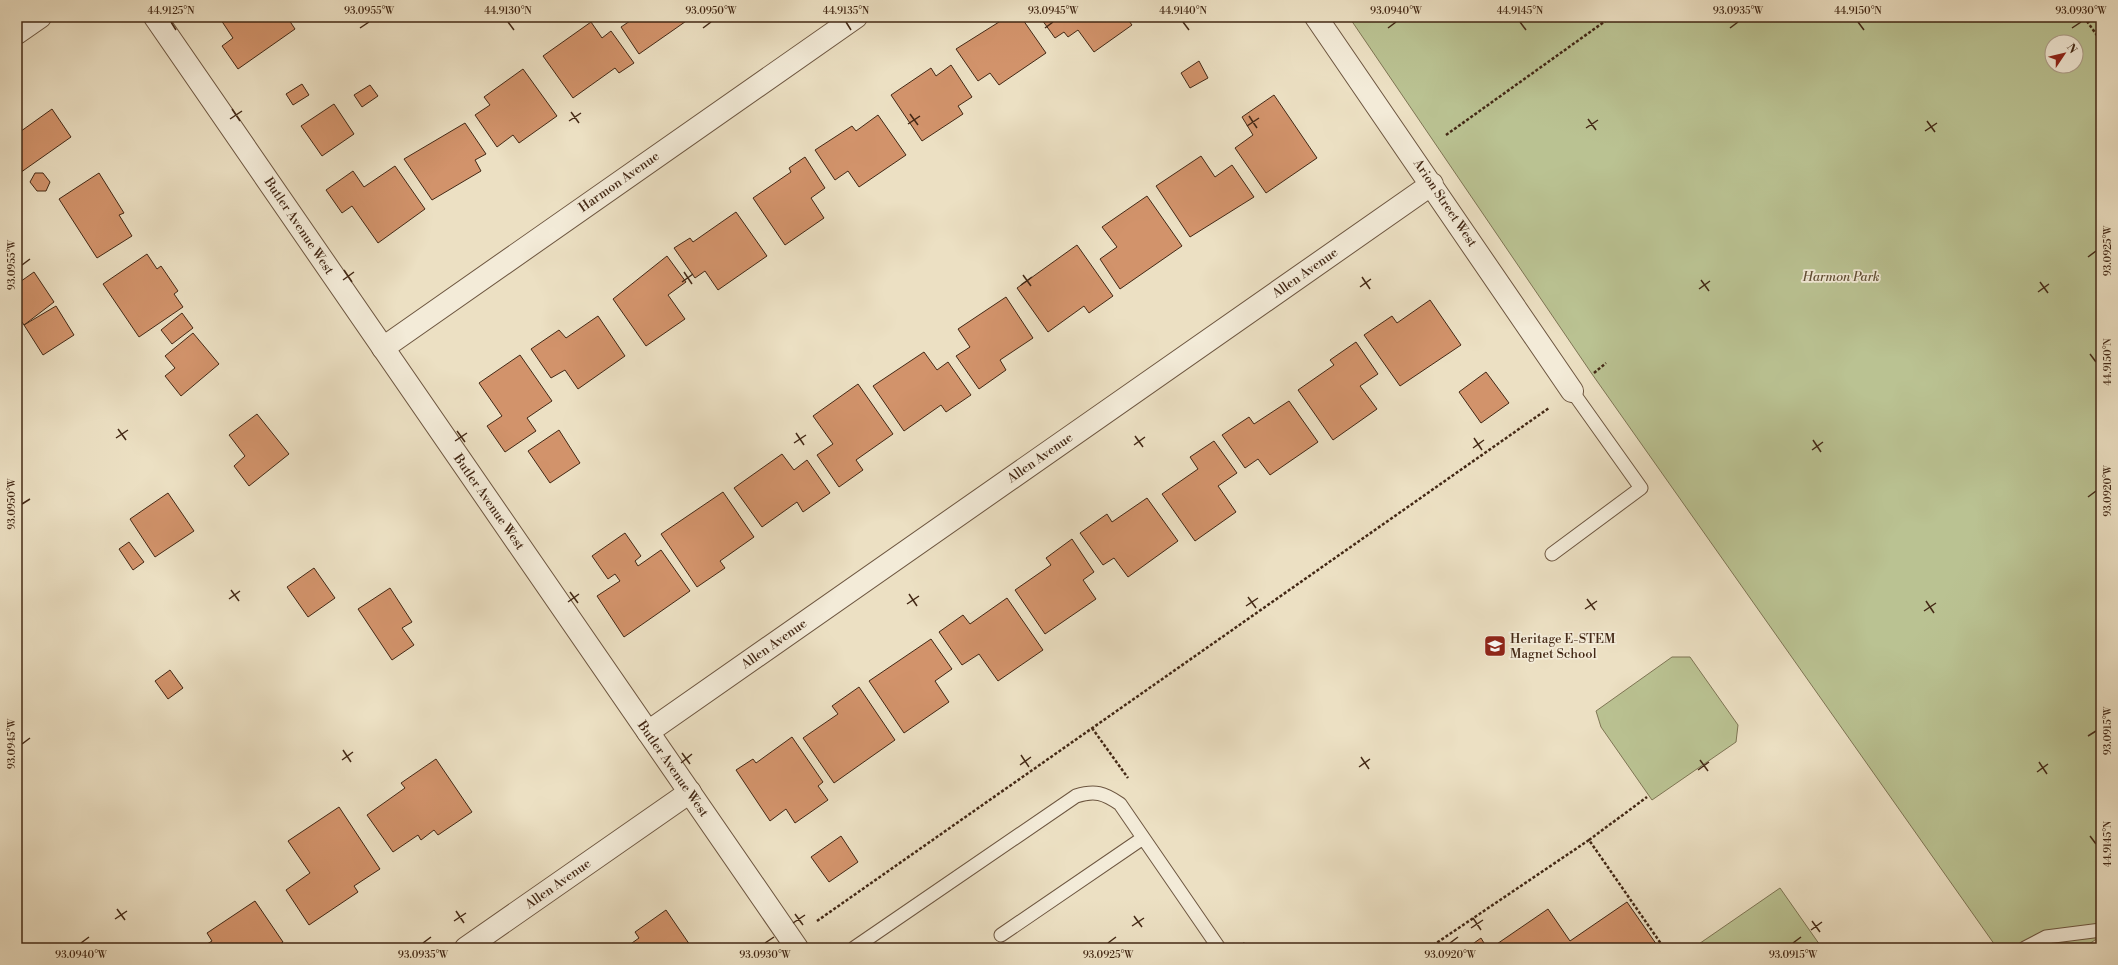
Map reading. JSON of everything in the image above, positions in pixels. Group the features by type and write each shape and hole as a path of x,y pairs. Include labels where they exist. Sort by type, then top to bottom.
{"street":[{"path":"17,33 40,17"},
{"name":"Butler Avenue West","path":"155,17 797,948"},
{"name":"Harmon Avenue","path":"383,348 856,17"},
{"name":"Arion Street West","path":"1316,17 1432,184 1572,391"},
{"name":"Allen Avenue","path":"648,732 1432,184"},
{"name":"Allen Avenue","path":"466,948 690,792"}],"lane":[{"path":"1552,554 1641,488 1572,391"},
{"path":"854,948 1076,796 1090,792 1107,795 1120,804 1219,948"},
{"path":"1001,935 1143,838"},
{"path":"2025,948 2046,937 2101,930"}],"path":[{"path":"1446,135 1611,17"},
{"path":"2084,17 2101,42"},
{"path":"2088,22 2095,17"},
{"path":"817,921 1572,391"},
{"path":"1429,948 1589,840 1647,797"},
{"path":"1589,840 1664,948"}],"green space":[{"name":"Harmon Park","path":"1349,17 2101,17 2101,936 2083,948 1997,948 1592,374"},
{"path":"1672,657 1690,657 1738,725 1736,742 1652,800 1601,727 1596,711"},
{"path":"1780,888 1822,948 1693,948"}],"building":[{"path":"219,17 287,17 295,29 238,69 222,46 233,38"},
{"path":"636,17 692,17 639,54 621,27"},
{"path":"1007,17 1021,17 1046,53 999,85 990,73 978,81 956,49"},
{"path":"1040,17 1126,17 1132,25 1094,52 1078,30 1068,37 1064,32 1055,38"},
{"path":"591,22 602,38 611,31 634,63 619,73 615,68 573,98 543,56"},
{"path":"1199,61 1208,78 1190,88 1181,73"},
{"path":"951,65 972,97 958,106 963,114 922,141 891,95 931,68 936,76"},
{"path":"523,69 557,116 519,143 513,135 497,147 475,115 490,105 484,97"},
{"path":"302,84 309,95 293,105 286,94"},
{"path":"370,85 378,96 362,107 354,95"},
{"path":"1274,95 1317,158 1266,193 1235,148 1253,135 1242,117"},
{"path":"334,104 354,134 322,156 301,126"},
{"path":"52,109 71,137 17,175 17,134"},
{"path":"878,115 906,155 859,187 848,171 835,180 815,150 852,126 856,131"},
{"path":"465,123 486,154 475,160 481,171 432,200 404,159"},
{"path":"1201,156 1215,177 1232,165 1254,197 1190,237 1156,186"},
{"path":"805,157 825,188 811,198 824,218 785,245 753,198 791,172 789,168"},
{"path":"395,166 425,209 378,243 352,206 342,213 326,190 353,171 364,187"},
{"path":"35,173 43,173 50,182 46,191 37,191 30,182"},
{"path":"99,173 124,213 119,215 132,236 97,258 59,199"},
{"path":"1147,196 1182,246 1120,289 1100,259 1117,247 1102,227"},
{"path":"736,212 767,256 718,290 705,271 695,278 674,248 690,238 693,242"},
{"path":"1077,245 1113,296 1089,313 1084,306 1048,332 1017,288"},
{"path":"147,254 157,269 161,266 178,291 174,294 183,307 139,337 103,284"},
{"path":"667,256 686,282 668,295 685,319 646,346 613,299"},
{"path":"34,272 54,302 24,325 17,315 17,284"},
{"path":"1006,297 1033,338 1000,360 1006,370 979,389 956,356 970,347 958,329"},
{"path":"1430,300 1461,345 1400,386 1364,335 1392,316 1397,323"},
{"path":"56,306 74,335 43,355 24,325"},
{"path":"182,313 193,328 172,344 161,330"},
{"path":"598,316 625,356 578,389 565,370 551,378 531,349 559,330 566,338"},
{"path":"193,333 219,364 181,396 165,376 175,368 165,356"},
{"path":"1356,342 1378,374 1360,386 1377,409 1333,440 1298,390 1334,365 1330,360"},
{"path":"924,352 937,370 948,362 971,395 946,412 941,405 904,431 873,386"},
{"path":"520,355 552,401 527,418 536,431 505,452 487,426 502,416 479,383"},
{"path":"1486,372 1509,403 1481,423 1459,392"},
{"path":"858,384 893,434 856,460 863,470 839,487 817,455 833,444 813,416"},
{"path":"1289,401 1318,442 1270,475 1258,459 1245,468 1222,435 1249,417 1254,424"},
{"path":"257,414 289,454 249,486 234,466 245,456 229,435"},
{"path":"559,430 580,463 550,483 528,451"},
{"path":"1214,441 1237,473 1218,486 1236,512 1195,541 1162,494 1198,469 1190,457"},
{"path":"782,454 794,470 807,460 830,493 803,512 797,502 762,527 734,488"},
{"path":"723,492 754,537 720,561 725,568 697,587 661,534"},
{"path":"168,493 194,531 155,557 130,519"},
{"path":"1147,498 1178,541 1128,577 1114,558 1103,565 1080,533 1107,514 1112,522"},
{"path":"625,533 641,556 635,561 638,566 661,550 690,591 624,637 597,596 620,581 615,574 608,579 592,556"},
{"path":"1072,539 1094,572 1083,580 1096,599 1045,634 1015,590 1051,565 1046,558"},
{"path":"129,542 144,562 133,570 119,549"},
{"path":"314,568 335,598 308,617 287,587"},
{"path":"390,588 412,622 402,628 414,645 392,660 358,609"},
{"path":"1007,598 1043,650 998,681 979,654 962,665 939,632 963,615 970,624"},
{"path":"931,639 952,669 935,681 949,702 904,733 869,681"},
{"path":"170,670 183,688 168,699 155,681"},
{"path":"859,687 895,740 834,783 803,738 838,714 832,706"},
{"path":"792,737 823,782 818,786 828,800 795,823 786,809 770,821 736,770 753,759 756,763"},
{"path":"436,759 472,812 438,835 434,830 421,840 418,835 393,852 367,815 405,788 401,783"},
{"path":"339,807 380,869 354,886 358,892 309,925 286,890 310,873 288,841"},
{"path":"841,836 858,862 829,882 811,857"},
{"path":"255,901 283,942 274,948 210,948 207,944 212,941 207,933"},
{"path":"1627,902 1659,948 1491,948 1548,909 1570,941"},
{"path":"666,910 692,948 625,948 639,938 635,932"},
{"path":"1481,938 1487,948 1467,948"}],"place":[{"name":"Heritage E-STEM Magnet School","path":"1495,646"}]}
